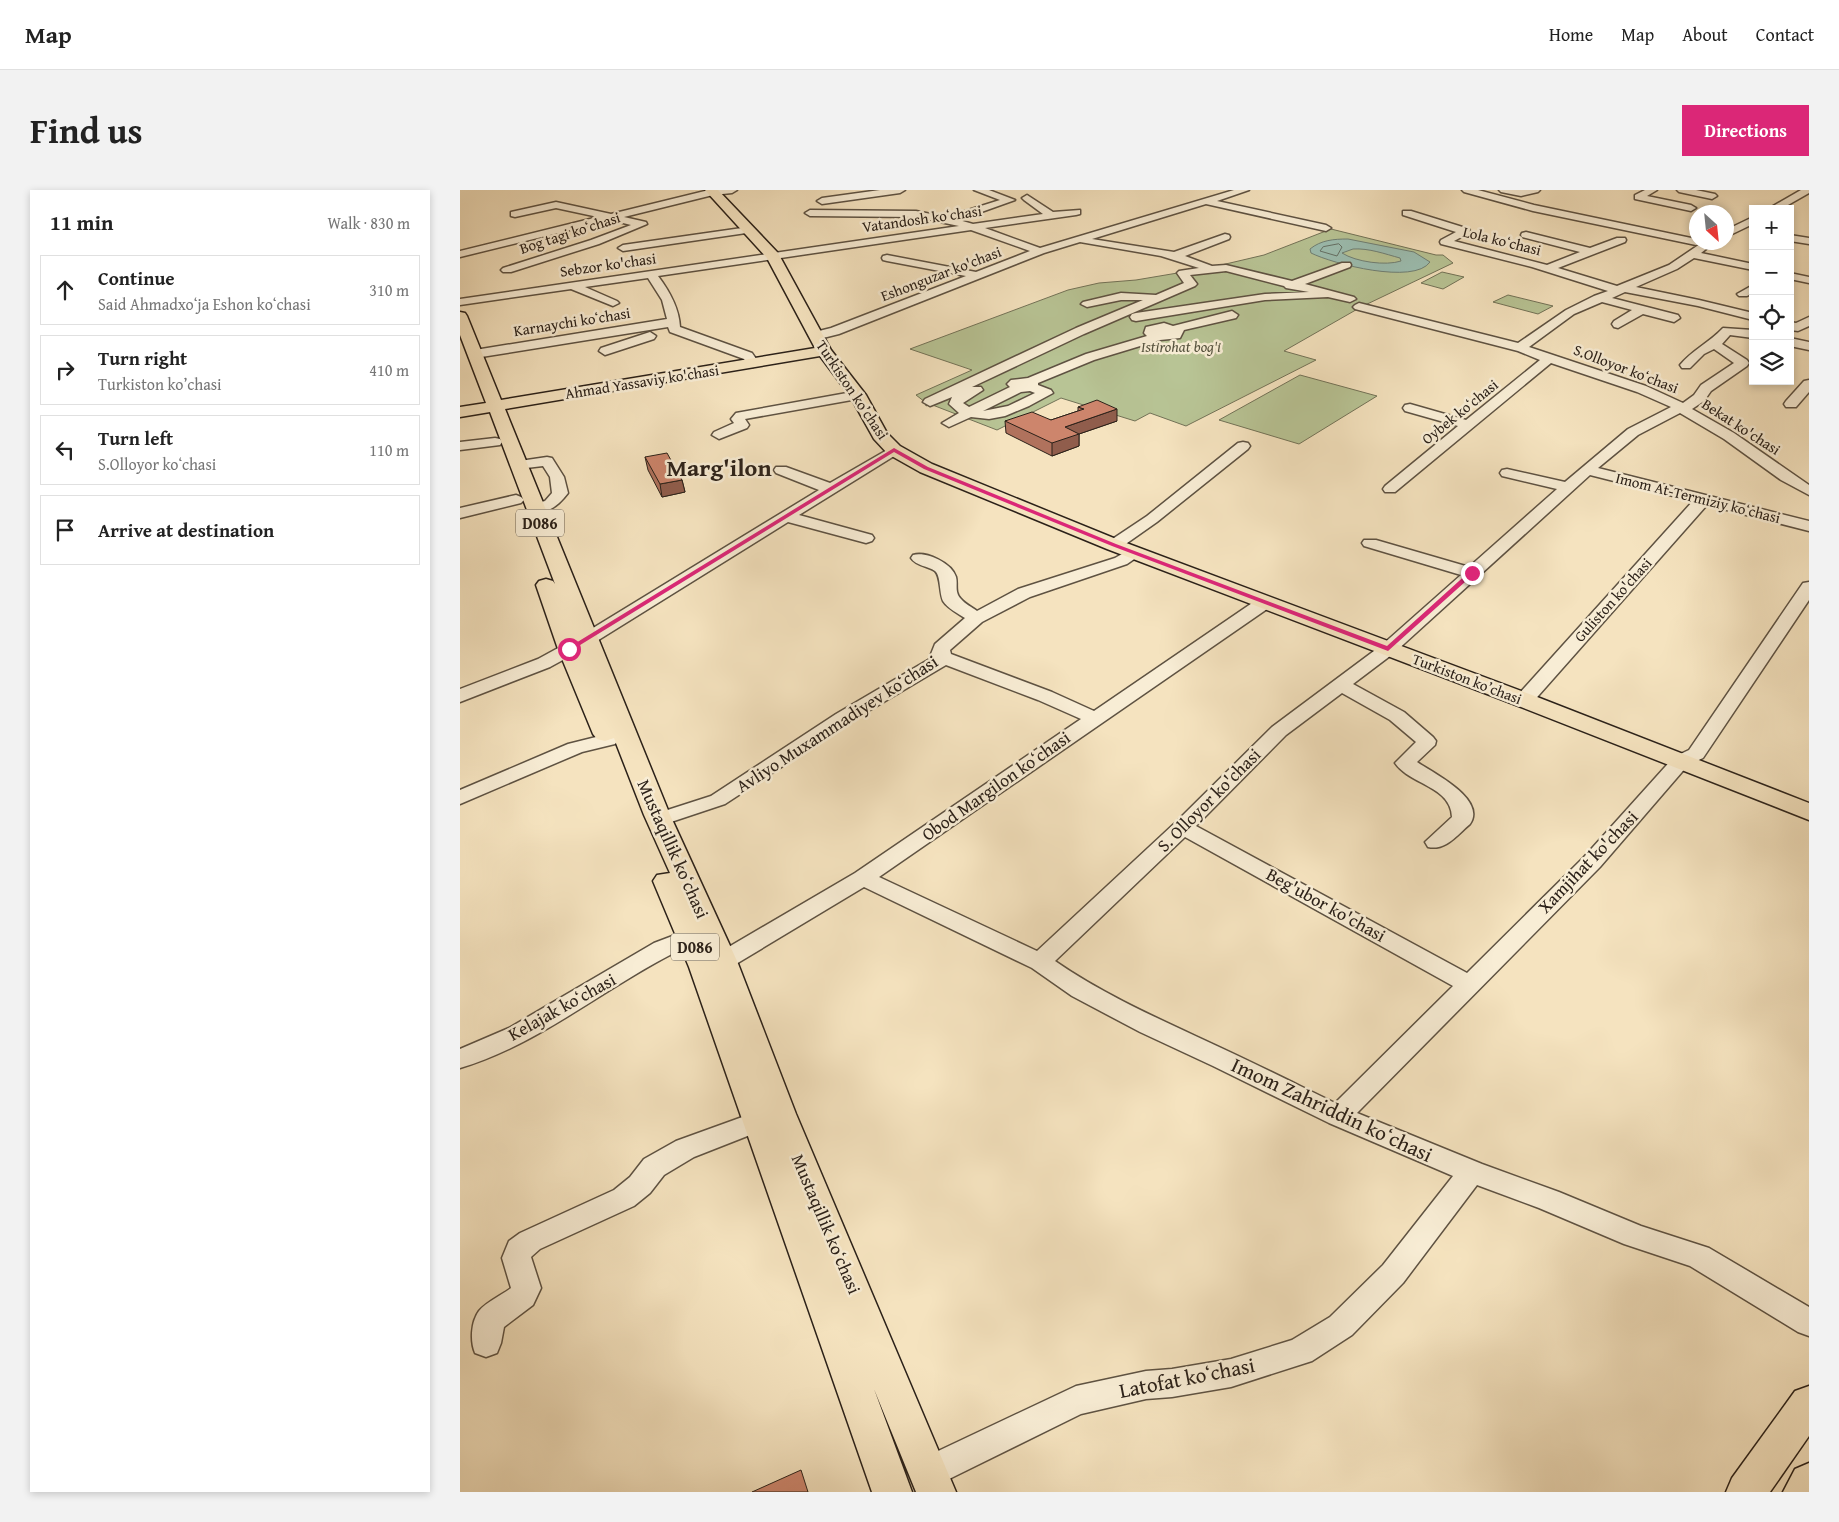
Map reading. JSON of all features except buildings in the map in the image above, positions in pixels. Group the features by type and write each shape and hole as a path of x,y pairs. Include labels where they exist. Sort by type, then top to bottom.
{"main road":[{"name":"Turkiston ko’chasi","path":"712,191 749,230 824,351 858,395 880,435 894,450 926,468 1114,545 1524,700 1809,812"},
{"name":"Mustaqillik koʻchasi","path":"460,316 480,409 526,504 578,644 608,740 691,937 713,964 759,1121 892,1492"},
{"name":"Ahmad Yassaviy ko'chasi","path":"480,409 824,351"},
{"name":"Mustaqillik koʻchasi","path":"480,409 518,465 526,504"},
{"name":"Mustaqillik koʻchasi","path":"578,644 659,820 713,964 780,1114 932,1482"},
{"path":"1746,1492 1809,1404"},
{"path":"1803,1492 1809,1483"}],"street":[{"path":"460,254 712,191 732,190"},
{"path":"822,201 862,192 900,190"},
{"path":"948,220 1010,200 979,190"},
{"name":"Eshonguzar ko'chasi","path":"815,336 835,331 1078,239 1244,190"},
{"path":"1467,190 1533,208 1689,243"},
{"path":"1504,190 1521,193 1535,190"},
{"path":"1652,190 1638,197 1689,208"},
{"path":"1682,190 1712,196"},
{"path":"1786,191 1804,192"},
{"path":"1780,205 1804,192"},
{"path":"1027,198 1052,216"},
{"name":"Eshonguzar ko'chasi","path":"1205,201 1267,213 1326,228"},
{"path":"515,214 556,205 612,217"},
{"name":"Vatandosh koʻchasi","path":"767,257 1076,212"},
{"path":"810,213 916,214 948,220 1040,252"},
{"name":"Lola koʻchasi","path":"1407,214 1466,231 1445,242 1549,268 1620,289 1699,303 1749,316"},
{"name":"Bog tagi koʻchasi","path":"507,270 642,224 612,217"},
{"path":"1734,230 1749,222"},
{"path":"1739,228 1749,229"},
{"path":"623,248 749,230"},
{"name":"Lola koʻchasi","path":"1526,235 1591,252"},
{"path":"1174,256 1225,237"},
{"name":"Eshonguzar ko'chasi","path":"1078,239 1174,256 1207,267"},
{"path":"1794,239 1809,242"},
{"name":"Lola koʻchasi","path":"1549,268 1621,240"},
{"path":"1522,348 1524,343 1558,319 1598,298 1673,267 1694,250"},
{"path":"1712,250 1749,266"},
{"path":"460,254 538,260"},
{"name":"Sebzor ko'chasi","path":"460,302 767,257"},
{"path":"887,258 978,276"},
{"path":"1265,297 1346,265"},
{"name":"S.Olloyor koʻchasi","path":"1158,300 1191,284 1183,273 1226,268 1522,348 1657,396 1681,408"},
{"path":"605,351 674,325 674,314 664,290 652,274"},
{"path":"1794,277 1809,280"},
{"path":"573,286 613,303"},
{"path":"1087,304 1117,296 1134,295 1158,300"},
{"path":"1078,331 1151,314 1265,297 1327,295"},
{"path":"949,423 1026,384 1090,357 1159,336 1176,335 1178,331 1175,328 1258,308 1327,295"},
{"path":"1598,298 1674,318"},
{"path":"1151,314 1159,308 1158,300"},
{"path":"930,402 995,376 1026,384 1046,393 1001,414 978,415 969,413 956,404 956,399 995,376 1078,331 1158,300"},
{"path":"1618,324 1641,310"},
{"path":"1794,326 1798,327 1809,321"},
{"name":"Karnaychi koʻchasi","path":"468,353 674,325 748,356 754,363"},
{"path":"1078,331 1081,353 1090,357"},
{"path":"1686,365 1693,360 1694,355 1714,344 1727,331 1749,334"},
{"path":"1794,343 1809,346"},
{"path":"1681,408 1700,398 1706,388 1743,363 1714,344"},
{"path":"1026,384 1028,367 1051,345"},
{"name":"Oybek koʻchasi","path":"1390,489 1550,358"},
{"path":"1791,404 1809,384"},
{"path":"719,435 742,425 738,419 741,416 858,395"},
{"path":"1410,408 1470,425"},
{"name":"S.Olloyor koʻchasi","path":"1388,649 1586,470 1633,432 1681,408"},
{"name":"Bekat ko'chasi","path":"1681,408 1729,436 1786,477 1809,490"},
{"path":"460,446 495,442"},
{"path":"1114,545 1175,501 1243,446"},
{"path":"460,696 544,663 578,644 894,450"},
{"path":"460,513 526,504 550,505 560,493 557,478 547,461 518,465"},
{"path":"781,470 831,489"},
{"name":"Imom At-Termiziy koʻchasi","path":"1586,470 1809,526"},
{"path":"1507,473 1568,487"},
{"name":"Guliston ko'chasi","path":"1524,700 1703,500"},
{"path":"787,517 866,538"},
{"path":"1370,543 1472,573"},
{"name":"Avliyo Muxammadiyev koʻchasi","path":"659,820 718,800 843,718 945,658 940,654 941,648 976,618 1024,593 1121,561 1135,553"},
{"path":"919,558 942,568 948,577 947,587 952,601 976,618"},
{"name":"Xamjihat ko'chasi","path":"1338,1116 1592,862 1681,761 1696,754 1809,587"},
{"name":"Obod Margilon koʻchasi","path":"713,964 863,878 1264,603"},
{"name":"S. Olloyor ko'chasi","path":"1040,962 1183,827 1279,731 1388,649"},
{"path":"945,658 1045,696 1094,718"},
{"path":"1340,685 1381,705 1426,741 1425,745 1405,763 1452,794 1464,815 1463,819 1436,842"},
{"path":"460,798 574,748 608,740"},
{"name":"Beg'ubor ko'chasi","path":"1183,827 1469,984"},
{"name":"Imom Zahriddin koʻchasi","path":"863,878 1040,962 1080,990 1149,1026 1222,1059 1338,1116 1472,1172 1549,1200 1634,1236 1699,1257 1809,1323"},
{"name":"Kelajak koʻchasi","path":"460,1059 518,1034 662,949 691,937"},
{"path":"486,1343 490,1320 523,1296 526,1288 516,1258 519,1250 530,1241 624,1198 640,1185 654,1167 685,1149 759,1121"},
{"name":"Latofat koʻchasi","path":"932,1482 1076,1401 1146,1385 1172,1384 1231,1373 1301,1351 1341,1326 1393,1274 1472,1172"}],"green space":[{"name":"Istirohat bog'i","path":"1331,229 1436,255 1443,255 1453,263 1361,307 1284,351 1316,360 1186,426 1150,413 1135,421 1061,398 997,430 930,404 926,406 925,402 916,395 972,370 910,349 1068,290 1099,283 1136,280 1213,267 1264,255"},
{"path":"1442,272 1464,277 1443,289 1421,283"},
{"path":"1508,295 1553,306 1538,314 1493,302"},
{"path":"1300,375 1377,396 1299,444 1219,420"}],"water":[{"path":"1348,239 1414,252 1430,262 1421,269 1408,272 1391,272 1354,267 1311,253 1310,249 1319,244","holes":["1353,249 1365,249 1400,258 1401,261 1387,263 1371,262 1355,259 1342,253"]}],"district":[{"name":"Marg'ilon","path":"719,468"}],"route":[{"path":"569,649 894,450 926,468 1114,545 1388,649 1472,573"}]}
